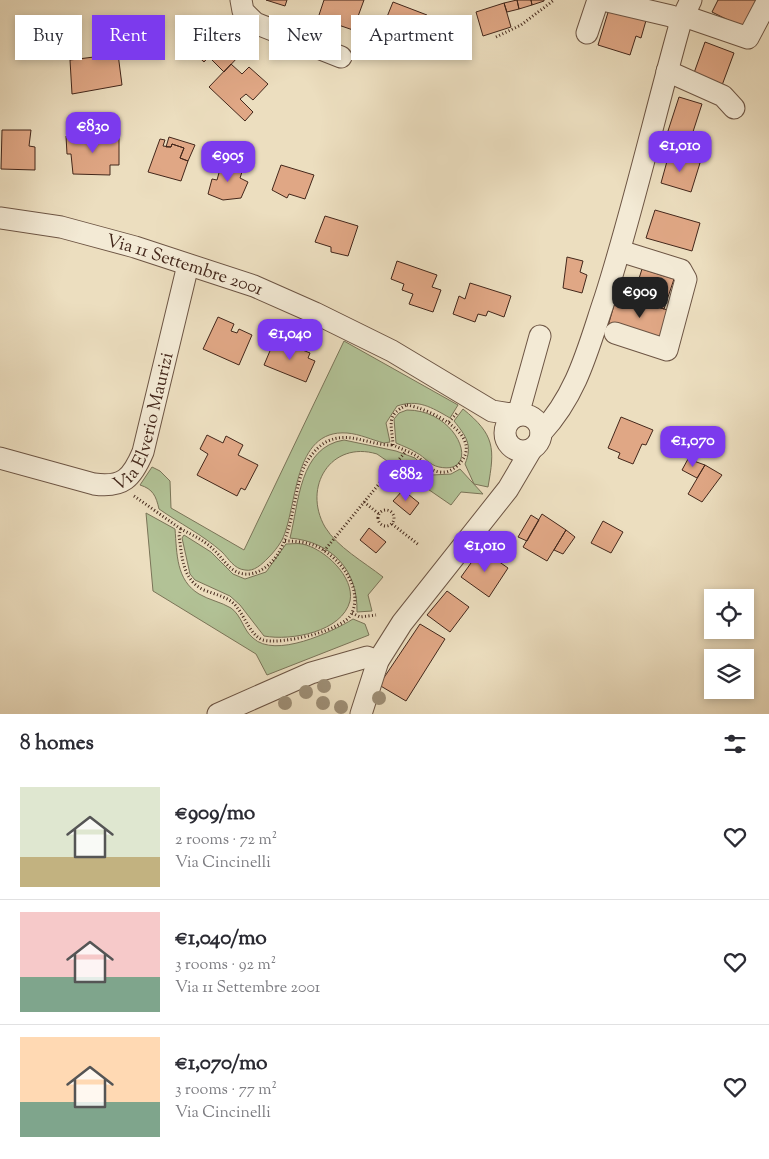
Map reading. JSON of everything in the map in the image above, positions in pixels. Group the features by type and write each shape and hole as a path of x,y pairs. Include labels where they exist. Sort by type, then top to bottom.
{"street":[{"path":"241,0 243,11 255,23 269,29"},
{"path":"587,33 598,0"},
{"path":"603,0 671,16 686,12 748,38 768,0"},
{"path":"361,714 378,661 402,623 508,489 536,442 561,408 578,380 620,251 667,70 686,12"},
{"path":"667,70 723,96 734,108"},
{"name":"Via 11 Settembre 2001","path":"0,218 60,227 135,247 254,286 315,313 392,351 492,411 522,415"},
{"path":"614,333 667,350 686,279 681,270 620,251"},
{"name":"Via Elverio Maurizi","path":"0,458 94,484 109,486 124,481 135,471 143,452 188,265"},
{"path":"522,415 540,336"},
{"path":"508,489 509,467 506,439 508,423 558,397 578,380"},
{"path":"492,411 506,439 517,451 536,442"},
{"path":"522,415 537,421 536,442"},
{"path":"218,714 311,673 367,657 378,661"}],"path":[{"path":"496,37 521,25 554,0"},
{"path":"130,493 181,529 203,541 235,571 245,574 263,570 285,541 296,502 297,485 304,466 315,450 326,442 342,437 393,446 417,456 429,468 438,472 448,472 460,463 465,456 465,444 461,435 449,422 419,407 407,405 397,410 390,424 393,446"},
{"path":"324,551 406,451"},
{"path":"364,502 380,514"},
{"path":"380,514 383,511 391,512 394,519 392,524"},
{"path":"380,514 380,524 385,526 392,524"},
{"path":"392,524 419,545"},
{"path":"181,529 179,534 187,576 194,585 227,598 238,607 255,634 263,640 274,641 309,636 346,619 352,613 354,598 352,583 344,570 324,551 303,542 285,541"},
{"path":"352,613 360,617 376,615"}],"green space":[{"path":"344,341 458,405 450,418 424,405 411,403 397,406 386,423 390,442 384,443 347,433 329,435 316,443 306,456 300,473 282,540 270,556 258,567 252,570 238,568 207,540 159,509 153,494 140,485 152,467 160,471 170,481 171,508 244,550"},
{"path":"463,409 474,418 487,435 490,443 492,462 488,487 474,484 465,464 468,451 467,441 454,421"},
{"path":"407,410 425,413 440,420 452,430 459,442 462,453 460,462 452,467 439,467 396,443 394,419 399,413"},
{"path":"344,440 396,451 415,458 432,475 451,474 460,469 483,494 461,492 451,505 377,454 361,451 346,454 334,460 325,470 319,483 317,497 319,512 325,527 336,541 383,577 368,595 372,611 357,612 353,583 340,561 330,552 318,545 290,538 299,493 310,465 318,453 329,445"},
{"path":"146,513 175,529 179,566 191,588 199,594 235,611 250,635 263,644 275,646 289,645 318,636 353,619 365,624 369,635 267,675 256,654 153,591"},
{"path":"184,535 211,552 233,574 245,579 266,572 286,544 300,544 311,547 328,557 343,573 348,583 350,601 345,612 337,620 314,632 288,637 264,636 240,605 230,596 195,580 190,574 182,538"}],"building":[{"path":"266,0 287,0 285,6"},
{"path":"324,0 364,0 358,15 351,15 351,29 341,26 341,15 319,15"},
{"path":"517,0 531,0 532,5 519,9"},
{"path":"517,0 519,9 507,12 504,3"},
{"path":"531,0 544,0 544,1 532,5"},
{"path":"718,0 763,0 748,30 712,12"},
{"path":"393,2 427,15 388,15"},
{"path":"504,3 511,27 483,36 476,12"},
{"path":"610,6 647,17 641,38 636,36 630,55 598,45"},
{"path":"705,42 734,53 721,88 694,73"},
{"path":"92,57 92,60 119,60 122,85 72,94 70,60"},
{"path":"212,60 235,60 224,72"},
{"path":"231,64 242,74 249,67 268,84 253,100 246,94 240,99 253,112 245,121 209,87"},
{"path":"679,97 702,104 690,141 667,134"},
{"path":"2,130 31,130 29,146 35,147 35,170 1,169"},
{"path":"83,135 83,137 119,137 119,165 110,165 110,175 73,174 71,154 67,154 66,136"},
{"path":"169,137 195,145 188,161 180,158 184,148 172,144 171,147 166,147"},
{"path":"160,139 165,140 163,146 171,147 172,144 184,148 180,158 188,161 181,181 148,172"},
{"path":"669,154 700,163 691,192 661,183"},
{"path":"222,162 243,169 240,178 248,182 241,198 223,200 208,194 212,179 217,180"},
{"path":"281,165 314,175 305,199 289,194 287,198 272,190"},
{"path":"655,210 700,223 692,251 646,238"},
{"path":"325,216 358,226 348,256 331,252 331,247 315,242"},
{"path":"567,257 583,261 580,272 587,275 582,293 563,288"},
{"path":"397,261 437,275 432,287 441,290 433,312 409,304 413,294 402,290 404,284 391,279"},
{"path":"642,269 674,279 664,309 617,295 620,283 636,288"},
{"path":"470,283 511,296 504,317 488,311 486,316 478,314 475,322 453,314 459,296 465,299"},
{"path":"617,295 671,311 664,342 608,326"},
{"path":"218,317 234,324 231,331 237,333 239,329 252,335 239,365 203,349"},
{"path":"275,339 310,353 308,358 315,361 306,382 264,365"},
{"path":"621,417 653,430 646,445 642,444 633,464 618,458 620,453 608,448"},
{"path":"207,435 223,443 226,436 243,445 238,455 258,465 245,490 241,488 237,496 197,475 208,454 200,449"},
{"path":"688,459 705,465 697,478 682,470"},
{"path":"705,465 722,475 702,502 688,494"},
{"path":"403,490 419,503 410,515 393,501"},
{"path":"542,514 566,530 547,561 523,547"},
{"path":"531,515 539,520 527,541 518,537"},
{"path":"603,521 623,532 611,553 591,543"},
{"path":"369,528 386,542 376,553 360,540"},
{"path":"566,530 575,537 563,554 554,550"},
{"path":"481,549 508,568 489,597 461,577"},
{"path":"447,591 469,607 450,632 427,615"},
{"path":"420,624 445,639 406,701 379,685"}]}
